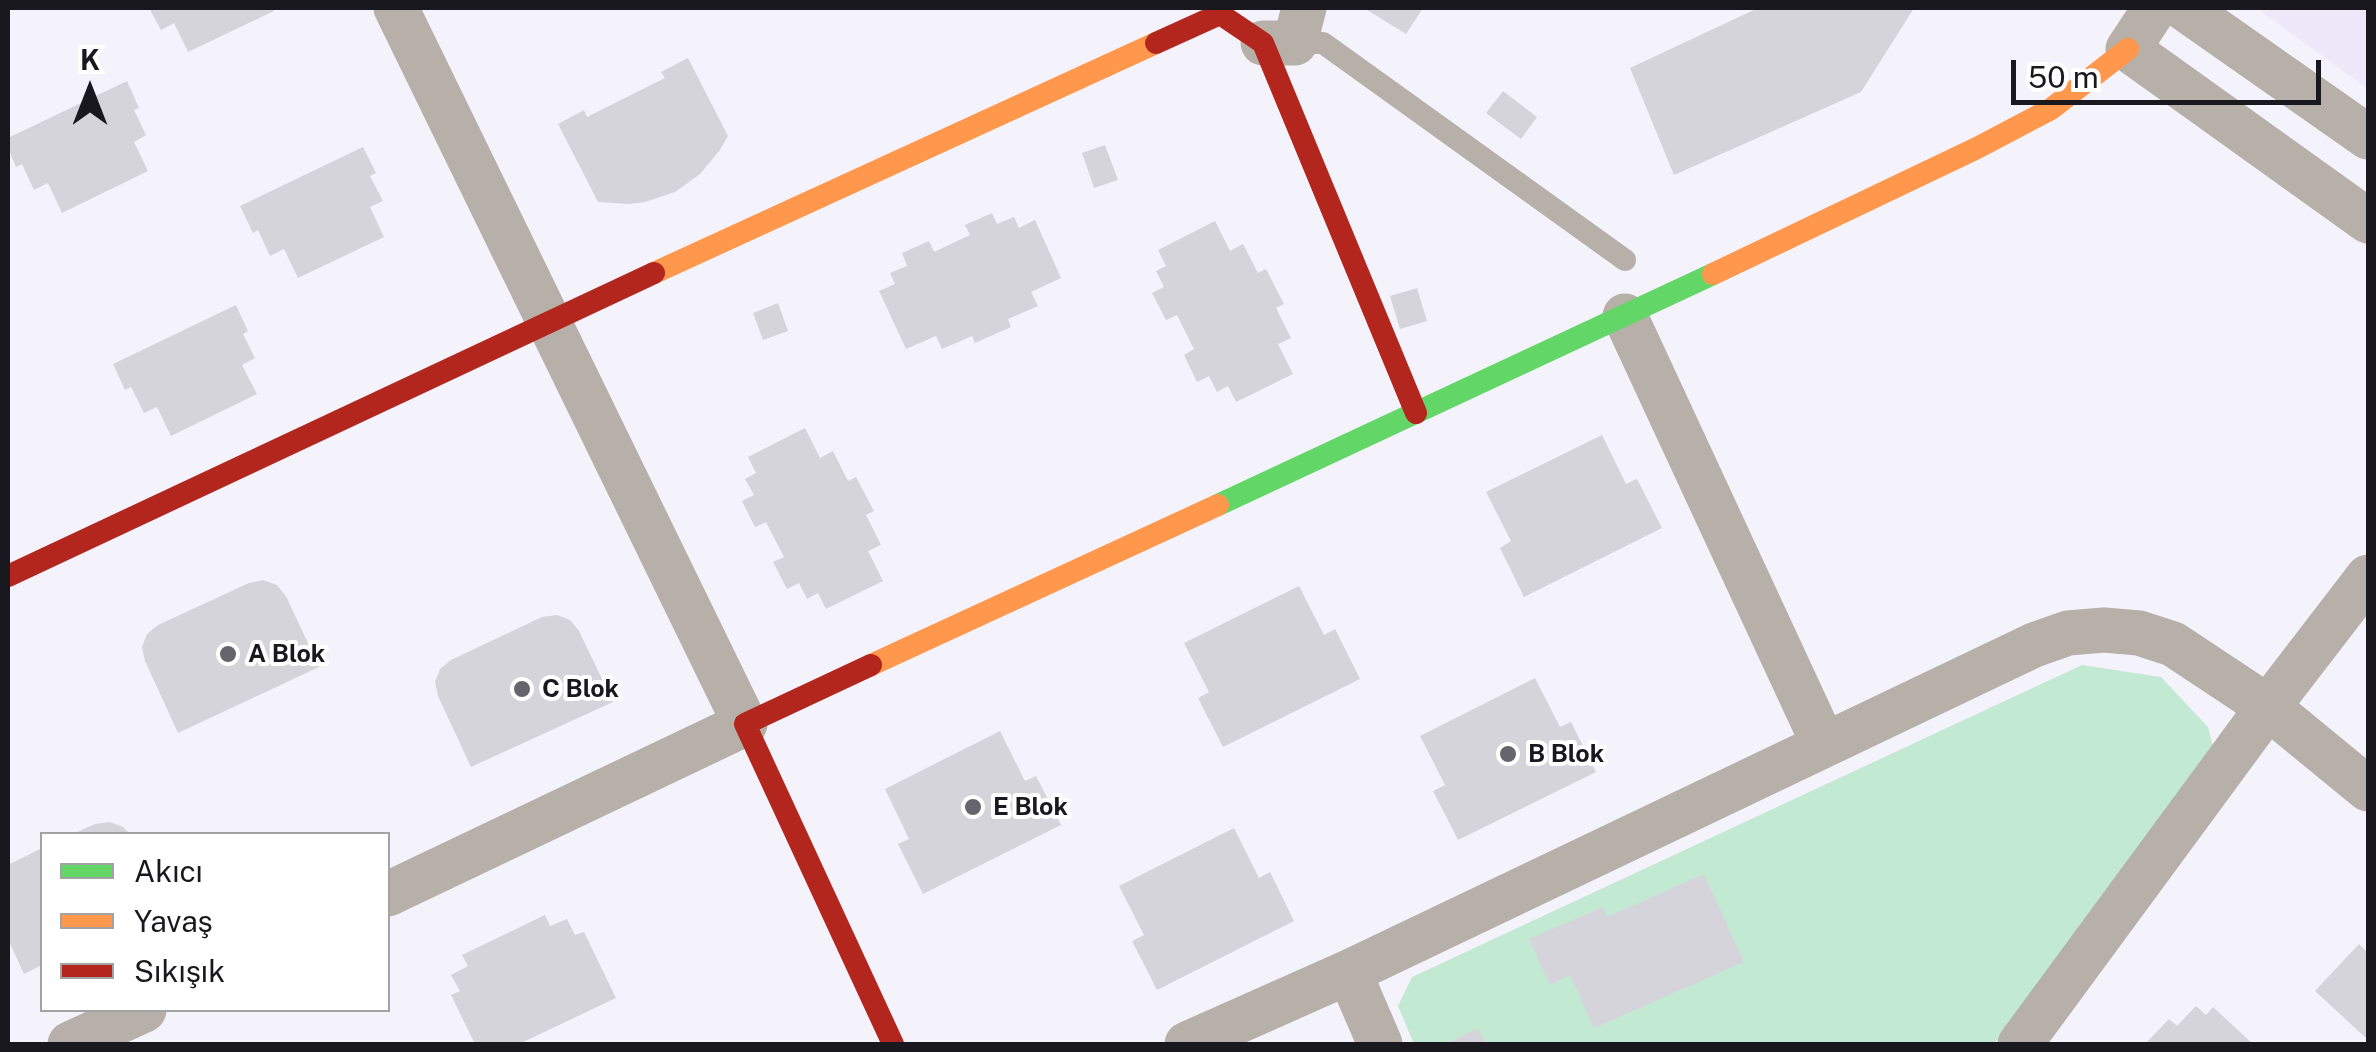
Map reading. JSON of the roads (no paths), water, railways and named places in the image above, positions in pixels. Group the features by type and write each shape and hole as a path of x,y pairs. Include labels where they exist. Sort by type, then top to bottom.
{"street":[{"path":"396,8 745,724 893,1044"},
{"path":"390,893 1978,148 2052,109 2128,49 2155,8"},
{"path":"2184,8 2368,137"},
{"path":"8,576 548,321 1220,14 1288,32 1416,413"},
{"path":"2128,49 2368,221"},
{"path":"1625,316 1824,745"},
{"path":"2020,1044 2268,706 2368,577"},
{"path":"1187,1044 1349,972 2034,645 2068,634 2104,630 2139,634 2173,644 2268,706 2368,789"},
{"path":"1349,972 1380,1044"},
{"path":"70,1044 140,1012"}],"lane":[{"path":"1288,32 1323,44 1625,260"}],"place":[{"name":"A Blok","path":"228,654"},
{"name":"C Blok","path":"522,689"},
{"name":"B Blok","path":"1508,754"},
{"name":"E Blok","path":"973,807"}]}
